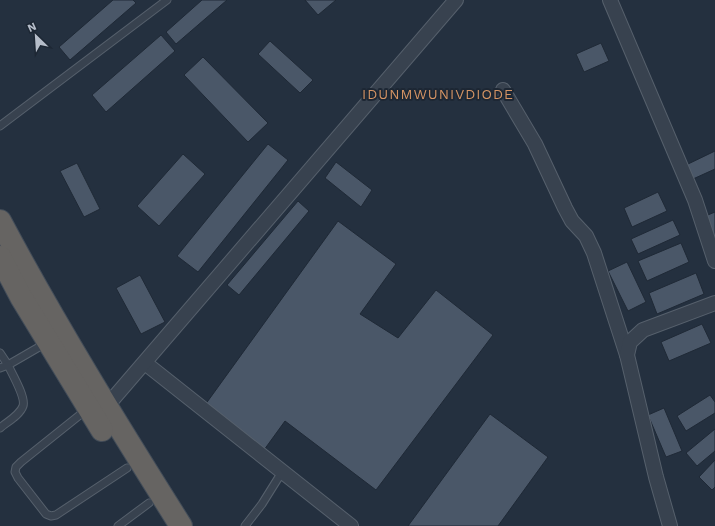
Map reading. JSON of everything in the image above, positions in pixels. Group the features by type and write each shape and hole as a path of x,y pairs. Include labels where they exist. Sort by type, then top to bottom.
{"highway":[{"path":"0,221 127,468 163,526"},
{"path":"0,257 21,297 48,342 181,526"}],"street":[{"path":"97,408 145,363 456,0"},
{"path":"610,0 695,200 715,261"},
{"path":"503,90 535,144 572,221 586,236 594,253 627,355 656,477 670,526"},
{"path":"627,355 630,342 643,330 715,303"},
{"path":"145,363 351,526"}],"lane":[{"path":"0,126 167,0"},
{"path":"0,368 48,342"},
{"path":"0,353 8,365 24,399 23,406 18,413 0,428"},
{"path":"97,408 20,462 16,467 15,472 18,478 46,514 51,516 56,515 127,468"},
{"path":"245,526 262,504 282,472"},
{"path":"118,526 149,503"}],"building":[{"path":"113,0 133,0 136,3 70,60 59,47"},
{"path":"202,0 227,0 176,44 166,32"},
{"path":"305,0 336,0 318,15"},
{"path":"161,35 175,51 106,112 92,95"},
{"path":"270,41 313,80 300,93 258,54"},
{"path":"601,43 609,61 584,72 576,54"},
{"path":"203,57 268,123 248,142 184,75"},
{"path":"268,144 288,160 198,272 177,256"},
{"path":"715,151 715,169 693,179 686,165"},
{"path":"183,154 205,174 159,226 137,206"},
{"path":"336,162 372,190 361,207 325,178"},
{"path":"77,163 100,209 84,217 60,171"},
{"path":"658,192 667,211 632,227 624,208"},
{"path":"298,201 309,211 239,295 227,285"},
{"path":"715,212 715,248 703,217"},
{"path":"673,220 680,235 638,254 631,239"},
{"path":"338,221 396,264 360,314 398,338 436,290 493,335 376,490 285,421 264,450 205,405"},
{"path":"681,243 689,262 647,281 638,261"},
{"path":"627,262 646,302 628,311 608,271"},
{"path":"696,273 704,294 657,314 649,293"},
{"path":"140,275 165,322 141,334 116,288"},
{"path":"702,324 711,343 669,361 661,342"},
{"path":"710,395 715,402 715,413 686,431 677,416"},
{"path":"664,408 682,451 666,457 648,415"},
{"path":"490,414 548,457 498,526 408,526"},
{"path":"715,429 715,451 697,466 686,453"},
{"path":"715,460 715,487 712,490 699,477"}],"district":[{"name":"IDUNMWUNIVDIODE","path":"438,94"}]}
